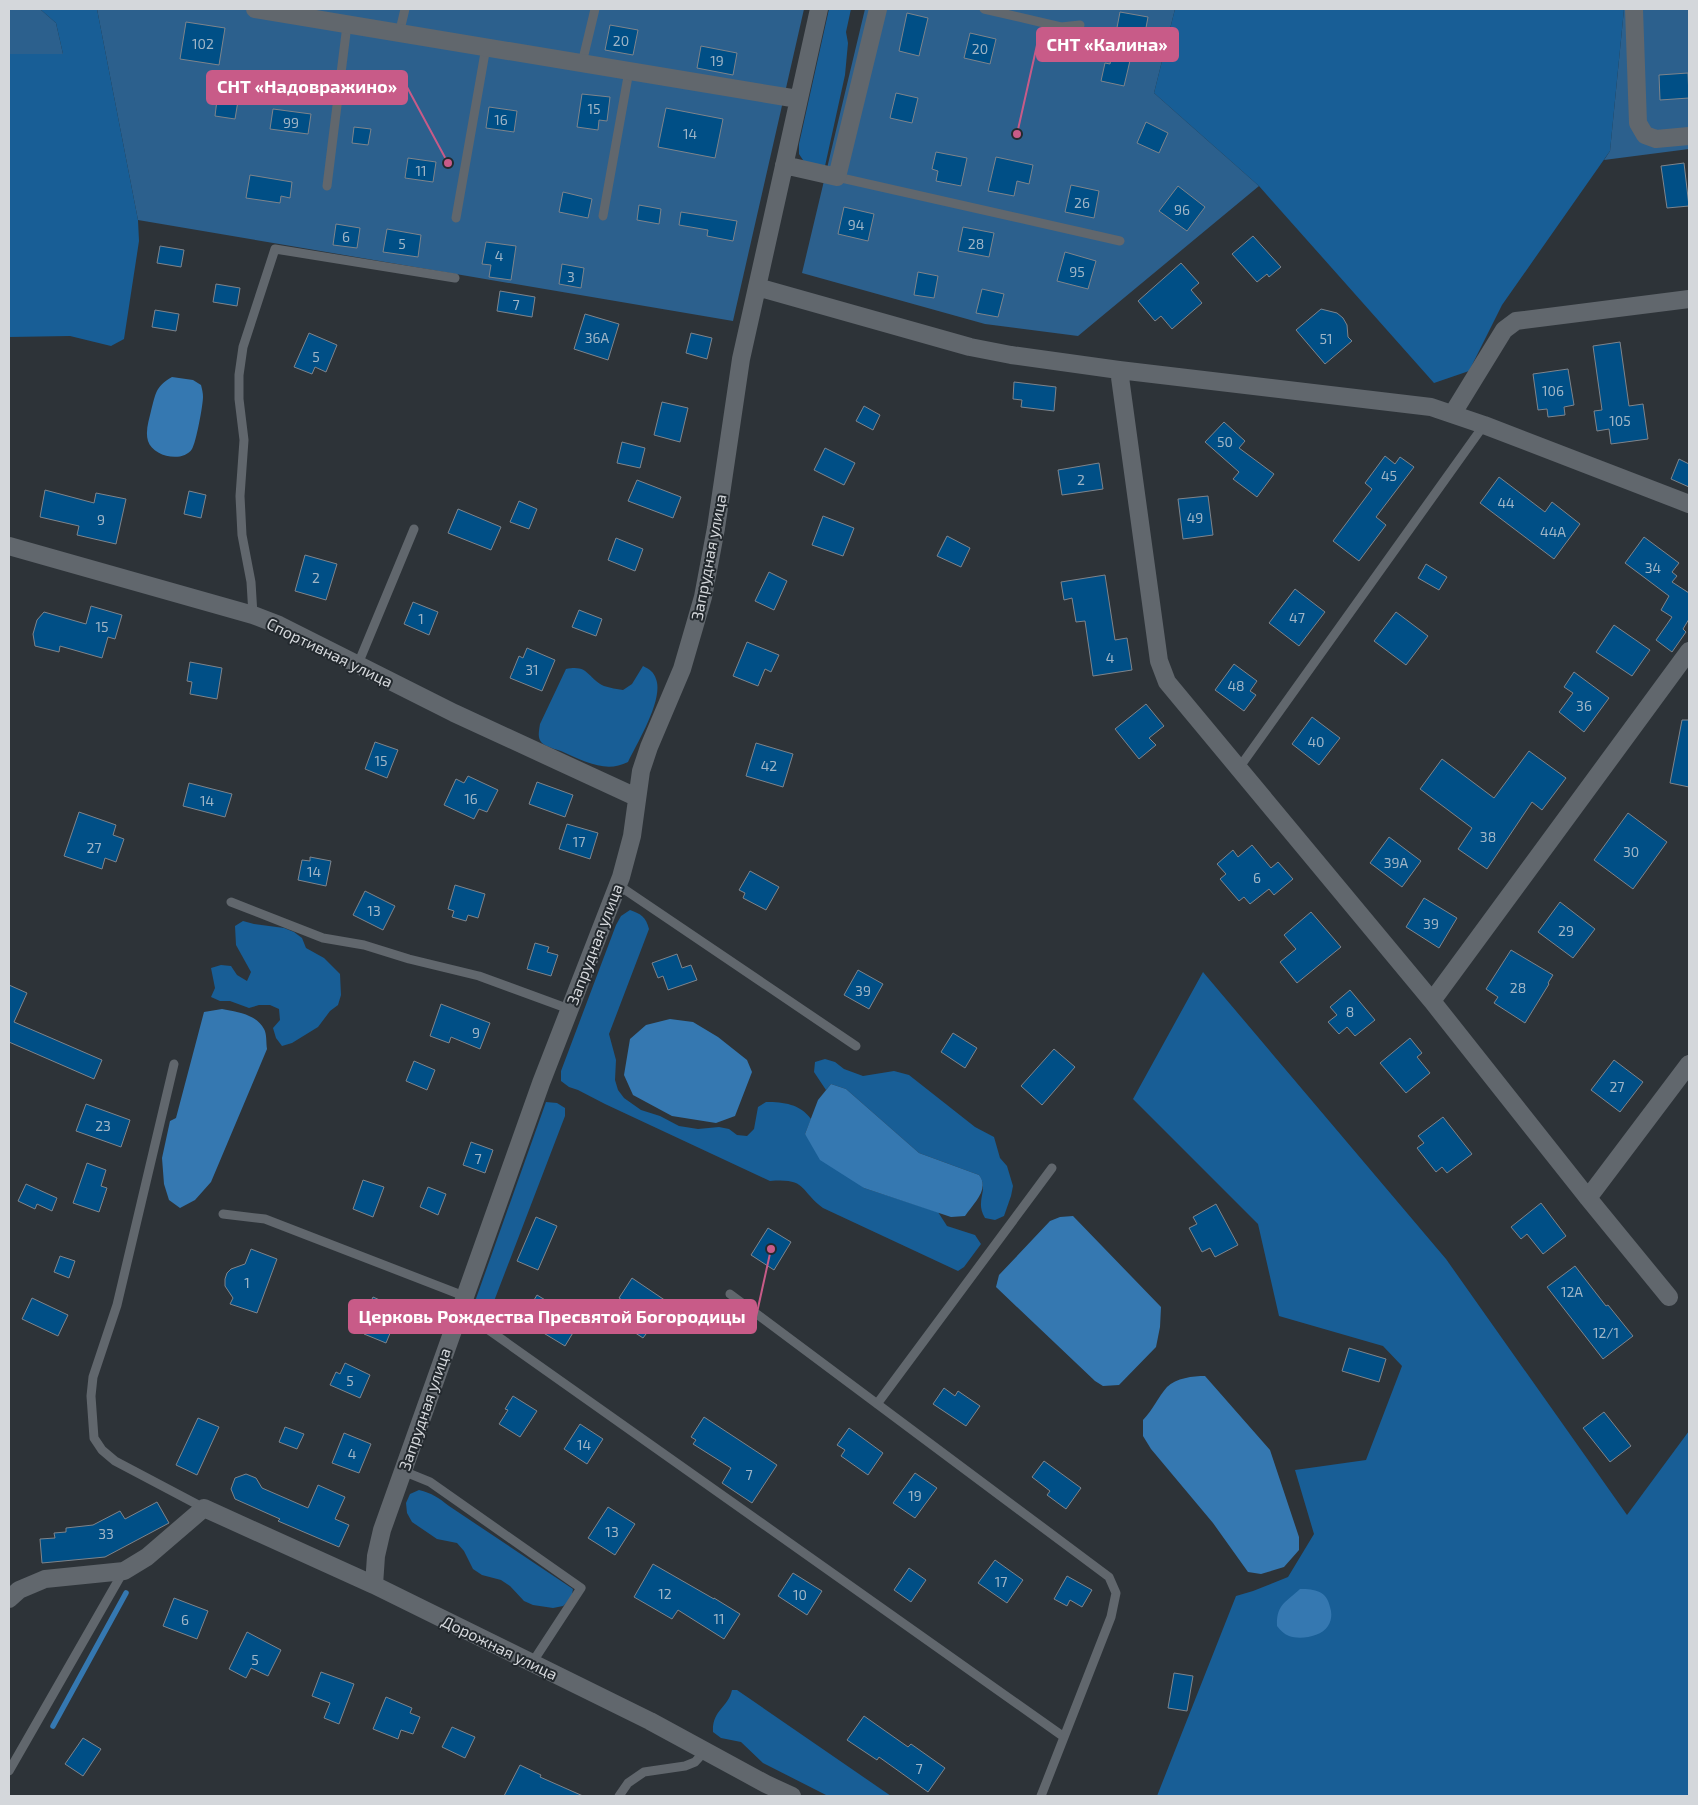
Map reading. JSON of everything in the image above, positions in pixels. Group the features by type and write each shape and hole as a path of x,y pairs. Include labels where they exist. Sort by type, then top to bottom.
{"street":[{"path":"255,9 798,99"},
{"name":"Запрудная улица","path":"374,1585 376,1556 382,1530 402,1471 569,1008 618,885 632,836 641,771 682,669 703,596 716,528 741,358 819,9"},
{"path":"784,164 837,177 878,9"},
{"path":"1634,9 1638,123 1645,135 1656,139 1689,136"},
{"path":"757,288 970,347 1011,355 1119,370 1431,407 1453,413 1689,504"},
{"path":"1453,413 1504,330 1516,321 1689,299"},
{"path":"1119,370 1159,661 1167,682 1432,1001 1669,1297"},
{"name":"Спортивная улица","path":"9,546 253,615 280,625 454,713 636,797"},
{"path":"1432,1001 1689,651"},
{"path":"1588,1198 1689,1064"},
{"path":"9,1599 19,1590 30,1584 46,1579 124,1571 148,1557 204,1508"},
{"name":"Дорожная улица","path":"204,1508 374,1585 650,1721 705,1751 762,1790 792,1796"}],"lane":[{"path":"399,34 405,9"},
{"path":"582,63 595,9"},
{"path":"984,9 1061,27 1080,25"},
{"path":"327,186 347,24"},
{"path":"456,218 486,47"},
{"path":"603,216 629,71"},
{"path":"837,177 1120,241"},
{"path":"253,615 251,582 242,535 240,496 244,440 239,399 239,375 243,347 275,249 455,278"},
{"path":"1239,768 1484,425"},
{"path":"358,664 414,529"},
{"path":"618,885 856,1046"},
{"path":"230,902 323,938 364,945 408,960 478,976 569,1008"},
{"path":"174,1064 117,1305 93,1377 91,1396 94,1438 102,1450 116,1461 204,1508"},
{"path":"877,1404 1052,1168"},
{"path":"223,1214 265,1219 462,1302 1064,1737"},
{"path":"730,1294 1109,1577 1116,1593 1111,1617 1042,1796"},
{"path":"402,1471 430,1482 581,1588 532,1663"},
{"path":"9,1771 124,1571"},
{"path":"619,1796 628,1783 644,1772 685,1766 695,1762 705,1751"}],"shaded area":[{"path":"9,9 40,9 56,23 63,54 9,54"},
{"path":"40,9 97,9 138,220 139,241 124,339 111,346 70,336 9,337 9,54 63,54 56,23"},
{"path":"97,9 804,9 733,321 138,220"},
{"path":"829,9 851,9 846,32 848,43 845,75 825,166 805,163 799,154 799,144"},
{"path":"865,9 1175,9 1154,93 1259,186 1078,336 985,324 802,273"},
{"path":"1175,9 1624,9 1610,151 1502,305 1469,371 1434,383 1259,186 1154,93"},
{"path":"1624,9 1689,9 1689,149 1604,160 1610,151"},
{"path":"172,377 193,380 201,385 203,396 199,424 192,449 182,456 175,457 162,454 151,447 147,433 149,418 157,391 162,384"},
{"path":"643,666 651,671 655,677 656,698 648,721 628,762 611,767 585,762 549,747 540,741 540,724 566,669 579,668 604,686 623,690 632,684"},
{"path":"630,910 642,916 649,929 609,1034 616,1060 615,1080 618,1090 624,1098 641,1110 660,1116 679,1126 698,1129 719,1127 729,1129 737,1135 747,1136 754,1129 758,1107 766,1102 785,1103 797,1107 811,1119 805,1134 864,1188 938,1212 947,1226 975,1235 981,1244 964,1267 958,1271 823,1208 797,1183 791,1181 770,1181 569,1087 561,1081 561,1071 616,925 621,916"},
{"path":"243,921 284,928 294,932 302,938 306,948 324,958 340,974 341,995 338,1005 330,1011 318,1027 292,1043 282,1046 276,1038 273,1028 280,1020 279,1009 270,1005 259,1005 249,1008 211,997 215,988 211,968 221,965 231,966 237,975 247,981 251,972 236,945 235,926"},
{"path":"1203,972 1446,1259 1627,1515 1689,1431 1689,1796 1157,1796 1236,1596 1288,1577 1314,1534 1295,1470 1366,1460 1402,1366 1383,1346 1279,1316 1258,1224 1133,1099"},
{"path":"222,1009 246,1014 261,1024 265,1031 267,1049 211,1182 195,1200 180,1208 169,1200 164,1184 162,1158 170,1121 176,1118 204,1012"},
{"path":"670,1019 693,1022 718,1037 747,1060 752,1072 735,1116 716,1123 672,1116 633,1095 624,1075 630,1039 646,1025"},
{"path":"825,1059 863,1076 894,1071 909,1075 975,1127 994,1137 1000,1158 1007,1166 1013,1186 1004,1216 995,1220 985,1218 981,1206 983,1186 979,1175 919,1153 846,1089 831,1084 826,1090 814,1072 815,1062"},
{"path":"831,1084 846,1089 919,1153 979,1175 983,1185 982,1191 965,1216 951,1217 864,1188 820,1160 805,1134 818,1100"},
{"path":"546,1102 557,1103 565,1108 565,1116 486,1322 477,1316 473,1307"},
{"path":"1073,1216 1161,1307 1156,1347 1119,1385 1103,1386 1095,1381 996,1287 999,1275 1050,1221 1060,1217"},
{"path":"1205,1376 1270,1450 1299,1537 1299,1550 1284,1567 1261,1574 1248,1572 1213,1523 1151,1449 1143,1436 1143,1420 1167,1387 1190,1377"},
{"path":"419,1490 439,1498 573,1589 571,1599 563,1606 553,1608 533,1605 524,1601 510,1586 501,1580 482,1575 473,1569 464,1551 457,1543 437,1539 412,1522 407,1513 406,1503 410,1494"},
{"path":"1300,1589 1320,1592 1326,1597 1331,1609 1330,1621 1325,1630 1310,1637 1299,1638 1289,1636 1277,1626 1280,1608"},
{"path":"732,1690 737,1690 891,1796 828,1796 763,1763 741,1742 721,1738 713,1732 713,1725"}],"building":[{"path":"1120,12 1148,17 1142,49 1133,48 1124,86 1101,81 1105,63 1110,64"},
{"path":"907,13 928,18 919,56 899,51"},
{"path":"186,22 225,28 219,65 180,59"},
{"path":"610,25 638,30 633,55 605,50"},
{"path":"970,33 996,39 990,64 964,58"},
{"path":"701,46 737,53 733,75 697,68"},
{"path":"1688,73 1689,98 1660,100 1659,75"},
{"path":"218,92 239,95 235,119 215,116"},
{"path":"896,93 918,98 912,123 890,118"},
{"path":"582,94 610,97 607,121 599,120 598,130 577,127"},
{"path":"489,107 517,111 514,132 486,128"},
{"path":"666,108 723,119 715,158 658,147"},
{"path":"273,109 311,114 308,134 270,129"},
{"path":"1146,122 1168,133 1159,153 1137,143"},
{"path":"354,127 371,129 368,145 352,143"},
{"path":"936,152 967,158 961,186 936,181 938,171 932,169"},
{"path":"996,157 1033,165 1029,184 1017,181 1014,196 988,191"},
{"path":"408,158 436,162 433,182 405,178"},
{"path":"1684,163 1689,206 1667,208 1661,166"},
{"path":"250,175 292,182 290,198 281,196 280,203 246,198"},
{"path":"1071,185 1099,191 1094,218 1065,212"},
{"path":"1178,186 1205,207 1187,231 1159,211"},
{"path":"563,192 592,199 588,218 559,212"},
{"path":"639,205 661,209 659,224 637,220"},
{"path":"844,207 874,214 868,241 838,234"},
{"path":"681,212 737,221 733,241 707,236 708,230 679,225"},
{"path":"336,224 360,228 357,248 333,245"},
{"path":"963,227 994,233 989,257 958,251"},
{"path":"387,229 421,235 418,257 383,252"},
{"path":"1253,236 1281,267 1269,277 1267,274 1257,282 1232,254"},
{"path":"486,242 516,246 511,280 489,277 491,265 482,264"},
{"path":"160,246 184,250 181,267 157,263"},
{"path":"1065,252 1096,261 1088,289 1057,281"},
{"path":"1181,263 1199,283 1191,290 1202,303 1172,329 1161,316 1155,321 1138,301"},
{"path":"562,264 584,268 581,288 559,284"},
{"path":"918,272 938,276 934,298 914,295"},
{"path":"216,284 240,288 237,306 213,302"},
{"path":"982,289 1004,294 998,317 976,313"},
{"path":"500,291 535,297 532,317 497,311"},
{"path":"1321,309 1337,313 1343,318 1347,325 1348,337 1352,341 1325,364 1296,330"},
{"path":"155,310 179,314 176,331 152,327"},
{"path":"585,314 619,324 608,360 574,349"},
{"path":"309,333 337,345 326,372 315,367 312,374 294,367"},
{"path":"691,333 712,338 707,359 686,353"},
{"path":"1620,342 1629,406 1643,404 1648,439 1611,444 1609,429 1597,431 1594,411 1602,410 1593,346"},
{"path":"1568,369 1574,405 1564,407 1565,415 1548,417 1547,409 1538,410 1533,374"},
{"path":"1014,382 1056,387 1054,411 1021,407 1022,400 1013,399"},
{"path":"662,402 688,408 680,442 654,435"},
{"path":"864,406 880,415 873,430 856,421"},
{"path":"1224,422 1245,441 1239,448 1274,474 1257,497 1233,479 1239,472 1205,442"},
{"path":"622,442 645,448 640,468 617,463"},
{"path":"825,448 855,463 844,485 814,470"},
{"path":"1385,456 1395,464 1400,457 1414,467 1376,517 1386,525 1359,561 1333,541 1372,489 1365,483"},
{"path":"1679,459 1689,464 1689,487 1671,479"},
{"path":"1099,463 1103,489 1062,495 1058,470"},
{"path":"1499,477 1545,512 1552,502 1580,524 1554,559 1480,503"},
{"path":"637,480 681,497 673,518 628,501"},
{"path":"45,490 94,503 96,493 126,499 116,544 77,535 79,526 40,517"},
{"path":"189,491 206,495 201,518 184,514"},
{"path":"1208,496 1213,535 1183,539 1178,499"},
{"path":"519,501 537,509 529,529 510,522"},
{"path":"458,509 501,527 491,550 448,533"},
{"path":"823,516 854,528 843,556 812,545"},
{"path":"947,536 970,548 961,567 937,556"},
{"path":"1644,537 1679,563 1672,572 1677,576 1672,582 1689,593 1689,619 1683,629 1686,632 1672,652 1656,640 1672,617 1661,610 1669,596 1625,563"},
{"path":"616,538 643,549 635,571 608,560"},
{"path":"305,555 337,564 326,600 295,591"},
{"path":"1426,564 1447,577 1439,590 1418,578"},
{"path":"769,572 787,581 774,610 755,601"},
{"path":"1105,575 1115,640 1127,638 1132,670 1093,676 1085,621 1076,622 1072,598 1064,600 1061,582"},
{"path":"1295,589 1325,612 1299,646 1269,623"},
{"path":"413,602 438,612 429,635 404,624"},
{"path":"91,606 122,615 115,639 108,637 102,658 60,646 59,652 35,646 33,634 37,620 44,612 86,624"},
{"path":"579,610 602,619 596,636 572,627"},
{"path":"1396,612 1428,636 1406,665 1374,641"},
{"path":"1614,625 1650,650 1632,676 1596,652"},
{"path":"747,642 779,655 771,672 765,669 758,686 733,676"},
{"path":"527,648 555,660 542,691 510,678 519,656 523,658"},
{"path":"190,662 222,668 217,699 190,694 192,682 187,681"},
{"path":"1234,664 1257,681 1250,691 1256,695 1244,711 1215,690"},
{"path":"1574,672 1609,698 1584,732 1559,712 1573,693 1564,687"},
{"path":"1146,704 1164,726 1149,738 1156,745 1139,759 1115,729"},
{"path":"1312,717 1340,738 1319,765 1292,744"},
{"path":"1682,720 1689,720 1689,787 1670,783"},
{"path":"375,742 398,750 387,778 365,769"},
{"path":"756,743 793,754 783,787 746,776"},
{"path":"1529,751 1566,778 1542,810 1532,802 1487,869 1458,849 1472,828 1420,789 1442,759 1494,798"},
{"path":"468,776 498,790 487,812 479,809 474,819 444,805 456,779 464,783"},
{"path":"537,782 573,795 565,817 529,804"},
{"path":"189,783 232,794 225,817 183,806"},
{"path":"79,812 116,825 113,835 124,839 116,862 105,858 102,869 64,856"},
{"path":"1628,813 1667,842 1633,889 1594,860"},
{"path":"567,824 598,833 590,859 559,849"},
{"path":"1389,837 1421,861 1402,887 1370,863"},
{"path":"1252,845 1271,868 1278,862 1293,879 1274,895 1269,889 1250,904 1244,897 1239,901 1220,879 1226,874 1217,864 1233,850 1238,857"},
{"path":"310,857 331,861 326,886 298,880 302,860 310,861"},
{"path":"750,871 779,887 766,910 743,898 745,893 739,890"},
{"path":"455,885 485,894 478,918 468,915 466,921 452,917 454,911 448,909"},
{"path":"365,891 395,906 383,930 353,915"},
{"path":"1424,898 1457,918 1439,948 1406,927"},
{"path":"1560,902 1595,929 1573,958 1538,932"},
{"path":"1311,912 1341,947 1297,983 1280,962 1296,949 1284,935"},
{"path":"535,943 549,947 547,952 558,955 551,976 527,969"},
{"path":"1511,950 1553,975 1525,1023 1494,1003 1498,997 1486,989"},
{"path":"677,954 682,968 691,965 697,980 668,990 663,976 658,978 652,963"},
{"path":"858,970 883,984 869,1009 844,995"},
{"path":"9,985 27,993 14,1022 102,1060 94,1079 9,1042"},
{"path":"1350,990 1375,1020 1355,1036 1347,1027 1339,1034 1328,1022 1337,1015 1330,1007"},
{"path":"441,1004 490,1023 480,1049 451,1037 449,1043 430,1036"},
{"path":"953,1033 977,1048 965,1068 941,1052"},
{"path":"1410,1038 1422,1053 1417,1057 1430,1073 1406,1093 1380,1063"},
{"path":"1054,1049 1075,1067 1042,1105 1021,1086"},
{"path":"1614,1060 1643,1082 1620,1112 1591,1090"},
{"path":"414,1061 435,1070 427,1090 406,1081"},
{"path":"86,1104 130,1120 121,1147 76,1131"},
{"path":"1443,1117 1472,1154 1447,1173 1442,1167 1436,1172 1417,1148 1424,1143 1418,1136"},
{"path":"471,1142 493,1150 485,1173 463,1165"},
{"path":"87,1163 106,1170 101,1186 107,1188 99,1212 73,1203"},
{"path":"363,1180 384,1187 373,1217 353,1209"},
{"path":"26,1184 57,1198 52,1211 37,1204 35,1209 18,1201"},
{"path":"428,1187 446,1194 438,1215 420,1207"},
{"path":"1541,1203 1566,1236 1543,1254 1527,1234 1521,1239 1511,1227"},
{"path":"1216,1204 1238,1245 1215,1257 1210,1248 1202,1252 1189,1228 1197,1224 1193,1217"},
{"path":"536,1217 557,1226 538,1270 517,1261"},
{"path":"768,1228 791,1242 774,1270 751,1255"},
{"path":"251,1249 277,1259 257,1313 230,1304 233,1298 225,1286 227,1273 231,1269 245,1264"},
{"path":"60,1256 75,1261 69,1278 54,1272"},
{"path":"1575,1266 1606,1306 1608,1305 1633,1336 1603,1359 1547,1287"},
{"path":"632,1278 672,1305 656,1329 652,1326 643,1338 617,1321 629,1304 619,1298"},
{"path":"537,1295 580,1321 565,1346 522,1320"},
{"path":"373,1297 400,1309 386,1343 364,1334 368,1324 362,1321"},
{"path":"32,1298 68,1315 58,1336 22,1319"},
{"path":"1349,1348 1386,1359 1379,1382 1342,1371"},
{"path":"345,1363 370,1375 360,1398 330,1385 336,1372 340,1374"},
{"path":"944,1388 955,1396 958,1391 980,1406 966,1426 933,1404"},
{"path":"513,1396 537,1411 520,1437 499,1424 508,1410 505,1409"},
{"path":"1604,1412 1631,1446 1610,1462 1583,1428"},
{"path":"704,1417 777,1465 752,1503 722,1483 731,1468 693,1444 696,1440 691,1437"},
{"path":"198,1418 219,1427 197,1475 176,1465"},
{"path":"580,1424 603,1439 587,1464 564,1449"},
{"path":"285,1427 304,1434 297,1449 279,1442"},
{"path":"849,1428 883,1453 868,1475 841,1456 845,1450 837,1445"},
{"path":"344,1433 371,1444 359,1473 332,1463"},
{"path":"1044,1461 1081,1488 1066,1509 1047,1495 1050,1491 1032,1477"},
{"path":"915,1473 937,1488 915,1518 893,1503"},
{"path":"246,1474 256,1478 262,1488 308,1508 318,1485 345,1497 335,1519 349,1525 339,1547 278,1521 280,1519 235,1499 231,1489 235,1478"},
{"path":"157,1502 169,1523 105,1557 42,1563 40,1539 55,1538 54,1533 66,1532 66,1528 93,1525 120,1511 125,1519"},
{"path":"608,1507 635,1524 615,1555 588,1538"},
{"path":"995,1560 1023,1580 1007,1603 978,1583"},
{"path":"653,1564 740,1614 724,1639 678,1610 672,1619 634,1597"},
{"path":"909,1568 926,1580 911,1602 894,1590"},
{"path":"793,1573 822,1591 807,1615 778,1596"},
{"path":"1067,1576 1092,1590 1082,1607 1070,1600 1067,1606 1054,1599"},
{"path":"174,1598 208,1611 197,1639 163,1626"},
{"path":"247,1632 281,1650 268,1676 251,1668 246,1678 229,1669"},
{"path":"321,1672 354,1684 339,1724 324,1718 330,1703 312,1696"},
{"path":"1174,1673 1193,1676 1187,1711 1168,1708"},
{"path":"386,1697 412,1708 410,1713 420,1717 413,1734 401,1730 398,1739 373,1729"},
{"path":"864,1716 908,1747 911,1744 945,1768 928,1792 879,1757 877,1760 847,1740"},
{"path":"452,1727 475,1737 465,1758 442,1747"},
{"path":"83,1738 101,1749 83,1776 65,1764"},
{"path":"520,1765 541,1775 540,1777 583,1796 504,1796"}],"waterway":[{"path":"53,1726 126,1593"}],"place":[{"name":"СНТ «Калина»","path":"1017,134"},
{"name":"СНТ «Надовражино»","path":"448,163"},
{"name":"Церковь Рождества Пресвятой Богородицы","path":"771,1249"}]}
